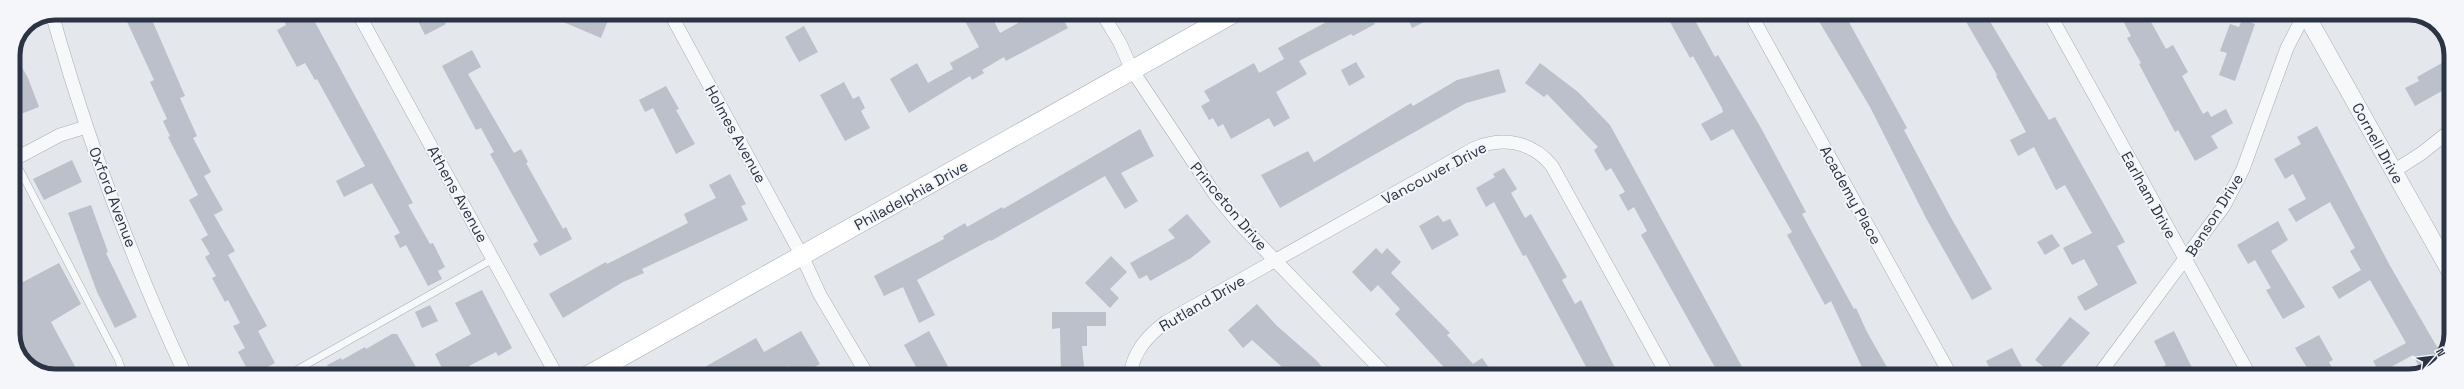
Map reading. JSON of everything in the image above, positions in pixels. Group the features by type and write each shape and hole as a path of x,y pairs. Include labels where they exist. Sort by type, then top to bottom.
{"main road":[{"name":"Philadelphia Drive","path":"600,369 1221,20"}],"street":[{"name":"Oxford Avenue","path":"54,20 86,127 120,219 183,369"},
{"name":"Athens Avenue","path":"362,20 553,369"},
{"name":"Holmes Avenue","path":"674,20 802,256 820,296 864,369"},
{"name":"Princeton Drive","path":"1106,20 1120,43 1132,70 1214,193 1275,260 1380,369"},
{"name":"Academy Place","path":"1754,20 1947,369"},
{"name":"Earlham Drive","path":"2052,20 2246,369"},
{"name":"Benson Drive","path":"2103,369 2186,260 2224,206 2236,184 2287,48 2301,20"},
{"name":"Cornell Drive","path":"2309,20 2444,260"},
{"path":"20,156 60,135 86,127"},
{"path":"2394,170 2422,154 2444,136"},
{"name":"Vancouver Drive","path":"1275,260 1473,150 1497,142 1518,142 1540,154 1552,166 1664,369"},
{"name":"Rutland Drive","path":"1131,369 1140,347 1153,332 1166,322 1275,260"}],"lane":[{"path":"20,171 118,359 122,369"},
{"path":"298,369 493,259"}],"building":[{"path":"126,20 152,20 185,96 180,98 197,136 193,138 211,172 204,176 223,210 214,215 235,251 228,255 267,326 258,331 275,363 264,369 247,369 238,352 245,348 233,326 240,323 228,300 225,302 212,278 216,276 205,257 210,254 201,239 208,235 189,200 198,195 168,137 170,136 163,121 167,119 150,82 154,80"},
{"path":"284,20 314,20 413,203 408,205 430,244 433,243 445,267 438,271 442,279 428,286 406,245 400,248 394,236 400,233 372,183 344,197 336,181 365,166 317,79 315,80 305,63 297,67 277,30 286,25"},
{"path":"418,20 444,20 446,24 425,35"},
{"path":"559,20 608,20 601,38"},
{"path":"994,20 1000,33 1023,20 1064,20 1068,28 1006,61 1004,57 982,70 984,73 972,80 970,76 909,113 890,79 917,63 928,83 953,69 950,63 979,47 965,21"},
{"path":"1330,20 1373,20 1375,24 1353,36 1351,34 1299,61 1307,74 1276,92 1290,118 1274,127 1269,118 1231,139 1223,124 1218,127 1213,118 1209,120 1201,106 1210,101 1204,91 1254,63 1259,73 1284,59 1278,48"},
{"path":"1408,20 1428,20 1412,28"},
{"path":"1669,20 1695,20 1715,57 1718,55 1761,128 1806,212 1802,214 1854,309 1856,308 1867,332 1888,369 1863,369 1831,301 1825,305 1787,235 1792,232 1733,129 1711,141 1701,124 1723,112 1722,108 1693,56 1690,58"},
{"path":"1818,20 1848,20 1907,128 1904,130 1950,216 1992,289 1972,300 1927,220 1870,107"},
{"path":"1965,20 1989,20 2049,120 2055,117 2125,242 2117,246 2137,283 2085,311 2077,297 2098,285 2084,259 2072,265 2063,248 2092,233 2065,185 2056,190 2034,147 2018,156 2010,140 2026,132 1996,76 1997,75"},
{"path":"2123,20 2150,20 2166,49 2173,45 2188,72 2182,76 2203,114 2208,111 2211,117 2226,109 2233,123 2211,136 2218,148 2195,161 2178,130 2175,132 2139,64 2141,63 2127,38 2131,36"},
{"path":"2242,20 2255,24 2235,81 2219,75 2227,53 2220,51 2230,24 2239,27"},
{"path":"804,26 818,52 799,62 785,37"},
{"path":"472,50 481,67 468,74 514,153 521,149 528,162 526,163 563,229 566,227 572,239 540,256 533,244 538,241 490,154 494,152 481,128 476,130 442,66"},
{"path":"1356,62 1365,77 1349,86 1341,70"},
{"path":"1540,63 1578,92 1610,125 1743,369 1716,369 1641,235 1647,231 1634,207 1628,211 1619,195 1625,192 1611,168 1606,171 1594,150 1598,147 1547,94 1544,97 1525,83"},
{"path":"2442,63 2444,66 2444,90 2415,106 2405,88 2419,81 2417,77"},
{"path":"20,64 28,78 39,107 20,114"},
{"path":"1499,69 1506,92 1466,103 1280,208 1261,175 1308,151 1314,162 1411,103 1413,106 1457,80"},
{"path":"844,82 853,99 859,96 865,108 861,111 870,128 845,141 820,95"},
{"path":"666,86 679,109 676,110 695,144 676,154 653,108 645,112 639,100"},
{"path":"2317,126 2389,264 2437,347 2442,344 2439,352 2428,363 2419,367 2413,355 2387,369 2378,369 2373,361 2406,343 2370,280 2339,299 2332,287 2361,270 2350,251 2355,248 2330,202 2296,222 2288,209 2306,199 2293,174 2285,179 2274,159 2301,144 2297,137"},
{"path":"1140,129 1154,156 1121,173 1138,201 1125,209 1105,176 991,241 990,240 917,280 935,315 919,323 903,287 884,296 874,276 944,239 943,236 965,223 967,227 1002,207 1003,209"},
{"path":"72,160 82,182 44,200 33,179"},
{"path":"1504,168 1517,189 1511,193 1525,218 1531,214 1567,277 1562,280 1575,304 1581,300 1616,369 1587,369 1526,255 1523,256 1494,202 1486,207 1476,188 1495,177 1493,174"},
{"path":"730,174 746,204 741,206 748,220 642,269 644,273 623,282 563,318 549,294 606,262 607,264 688,223 684,214 716,198 709,185"},
{"path":"91,205 108,252 106,253 137,317 115,328 97,292 68,213"},
{"path":"1187,214 1211,242 1191,258 1150,281 1147,275 1139,279 1130,263 1175,238 1168,230"},
{"path":"1438,215 1443,222 1450,219 1459,235 1432,250 1419,226"},
{"path":"2278,221 2288,240 2271,251 2305,307 2283,319 2266,290 2271,288 2255,260 2248,264 2237,245"},
{"path":"2052,234 2060,246 2045,255 2037,242"},
{"path":"1376,248 1382,254 1387,248 1401,262 1391,273 1450,333 1447,335 1473,364 1482,358 1490,369 1446,369 1395,314 1400,309 1378,285 1371,292 1352,272"},
{"path":"1111,256 1127,272 1110,289 1119,298 1110,308 1085,283"},
{"path":"59,263 81,304 51,322 76,369 50,369 39,365 32,360 20,336 20,277 23,282"},
{"path":"482,290 512,348 498,356 496,352 469,366 471,369 442,369 435,354 471,334 455,303"},
{"path":"1257,304 1276,325 1316,360 1324,369 1284,369 1252,340 1243,348 1228,330"},
{"path":"430,305 438,321 422,328 415,312"},
{"path":"1052,312 1106,312 1106,326 1087,326 1087,346 1082,346 1084,369 1061,369 1060,328 1052,329"},
{"path":"2070,317 2090,333 2059,369 2046,369 2035,360"},
{"path":"801,331 820,364 811,369 791,369 789,366 784,369 701,369 756,338 764,352"},
{"path":"929,331 949,369 917,369 904,345"},
{"path":"2174,331 2193,369 2158,369 2166,365 2154,341"},
{"path":"392,334 397,334 417,369 329,369 327,365 341,358 342,360 365,347 366,349"},
{"path":"2319,335 2333,360 2329,362 2332,369 2308,369 2295,348"},
{"path":"2012,348 2023,369 1990,369 1986,361"}]}
